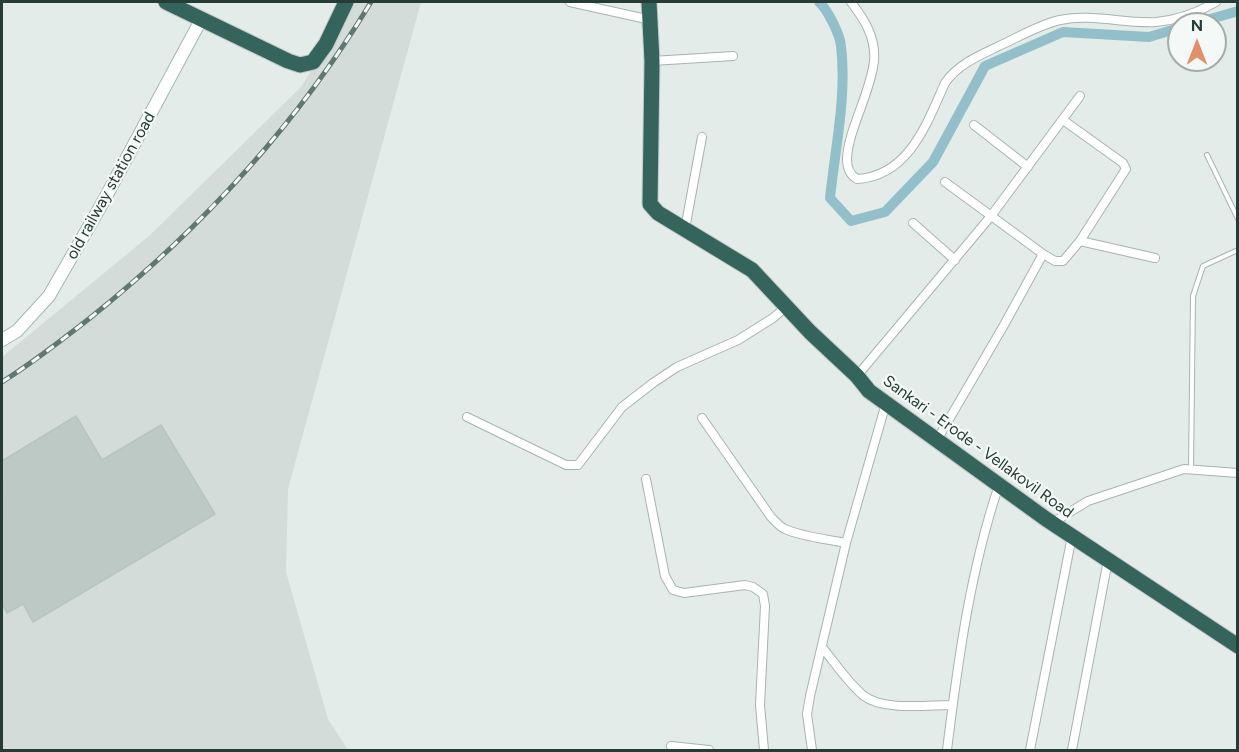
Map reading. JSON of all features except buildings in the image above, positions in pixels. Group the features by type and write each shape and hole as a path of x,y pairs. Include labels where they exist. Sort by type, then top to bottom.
{"highway":[{"path":"166,2 288,61 304,64 313,63 320,54 346,2"},
{"name":"Sankari - Erode - Vellakovil Road","path":"649,2 652,61 650,204 658,213 752,270 810,332 857,376 869,391 1052,523 1238,646"}],"street":[{"path":"570,2 651,20"},
{"path":"851,2 870,29 874,60 849,147 847,161 852,176 857,179 877,175 895,165 914,147 951,74 973,59 1047,24 1062,20 1090,18 1154,22 1187,16 1216,2"},
{"name":"old railway station road","path":"2,340 17,331 49,296 103,202 202,18"},
{"path":"652,61 733,56"},
{"path":"857,376 991,216 1080,96"},
{"path":"945,182 1043,254 1055,261 1063,261 1080,241 1126,169 1123,163 1063,120"},
{"path":"974,125 1028,167"},
{"path":"685,229 702,137"},
{"path":"913,223 955,260"},
{"path":"1080,241 1155,258"},
{"path":"937,440 1043,254"},
{"path":"467,417 566,465 578,465 622,407 653,383 677,367 738,340 773,318 787,306"},
{"path":"812,750 807,714 846,543 886,403"},
{"path":"702,418 778,524 784,529 846,543"},
{"path":"1052,523 1088,501 1184,469 1238,473"},
{"path":"646,479 665,576 673,590 684,593 745,585 763,594 765,606 760,705 764,750"},
{"path":"947,750 951,705 975,567 986,521 999,485"},
{"path":"1030,750 1072,536"},
{"path":"1072,750 1108,560"},
{"path":"822,647 857,689 874,701 899,705 951,705"},
{"path":"672,746 709,750"}],"lane":[{"path":"1207,155 1238,219"},
{"path":"1191,470 1193,296 1203,266 1238,250"}],"shaded area":[{"path":"354,2 421,2 288,489 286,572 328,719 348,750 2,750 2,357 149,236 301,87"}],"waterway":[{"path":"819,2 829,16 841,46 843,84 830,198 851,221 885,212 933,162 985,66 1063,32 1149,37 1167,32"},
{"path":"1227,14 1238,11"}],"railway":[{"path":"2,382 47,351 131,284 208,211 245,172 312,90 343,47 371,2"}]}
